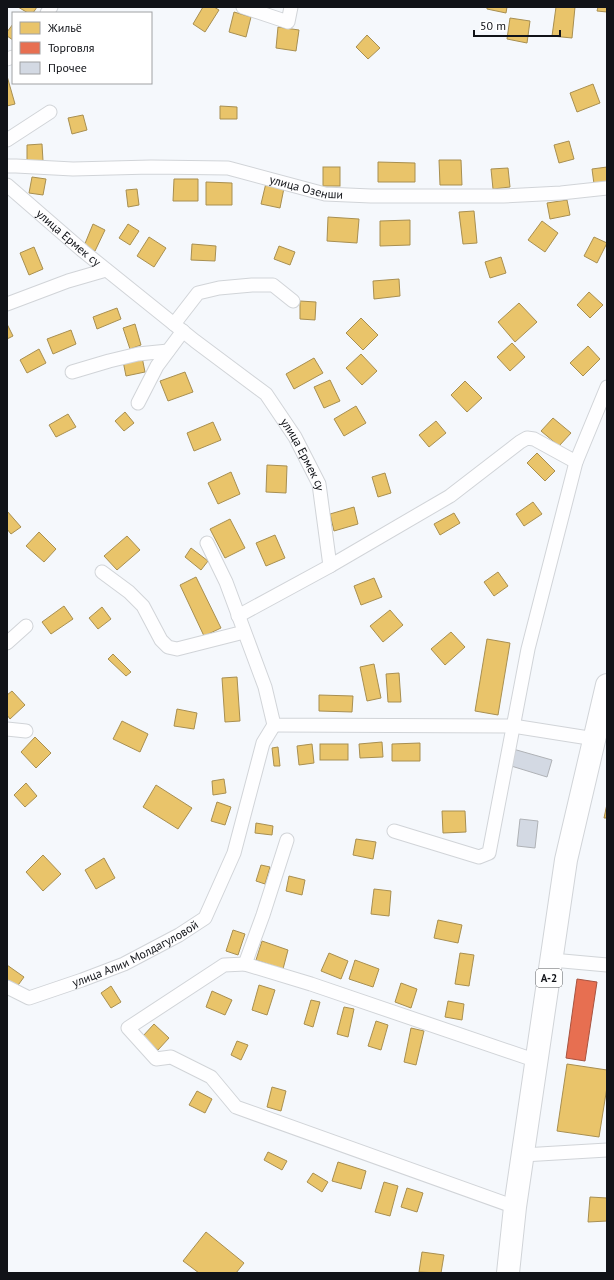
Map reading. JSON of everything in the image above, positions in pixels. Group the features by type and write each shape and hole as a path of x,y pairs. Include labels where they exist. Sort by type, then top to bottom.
{"highway":[{"name":"A-2","path":"508,1273 515,1207 566,860 607,685"}],"street":[{"path":"243,7 288,22 291,7"},
{"path":"7,140 50,112"},
{"name":"улица Озенши","path":"7,166 73,169 151,167 228,168 325,194 371,196 503,196 561,193 607,188"},
{"name":"улица Ермек су","path":"7,185 82,251 179,328 266,394 295,437 319,484 330,566"},
{"path":"7,304 68,281 106,270"},
{"path":"138,403 157,366 168,351 198,293 219,288 273,285 294,301"},
{"path":"72,372 138,354 168,351"},
{"path":"394,831 479,856 489,853 528,649 576,462 607,387"},
{"path":"238,616 330,566 450,496 527,438 534,440 576,462"},
{"path":"207,543 226,582 265,687 274,725 513,726 595,739"},
{"path":"102,572 129,592 143,606 161,640 168,647 177,649 244,632"},
{"path":"7,643 26,626"},
{"name":"улица Алии Молдагуловой","path":"7,987 29,998 82,980 124,964 179,935 205,918 234,853 263,743 274,725"},
{"path":"7,729 26,731"},
{"path":"245,964 263,915 286,840"},
{"path":"552,960 607,965"},
{"path":"515,1207 236,1107 211,1077 171,1057 156,1059 128,1028 224,965 245,964 311,984 537,1060"},
{"path":"523,1155 607,1150"}],"building: Жильё":[{"path":"18,7 37,7 34,12 26,12"},
{"path":"203,7 214,7 219,10 205,32 193,24"},
{"path":"487,7 507,7 506,13 487,9"},
{"path":"556,7 575,7 572,38 552,36"},
{"path":"598,7 607,7 607,12 597,11"},
{"path":"234,12 251,17 246,37 229,32"},
{"path":"510,18 530,21 527,43 507,39"},
{"path":"12,25 12,39 7,36 7,32"},
{"path":"278,27 299,30 296,51 276,48"},
{"path":"367,35 380,48 368,59 356,47"},
{"path":"7,76 15,104 7,106"},
{"path":"593,84 600,103 577,112 570,93"},
{"path":"220,106 237,107 237,119 220,119"},
{"path":"83,115 87,130 72,134 68,118"},
{"path":"569,141 574,159 559,163 554,145"},
{"path":"42,144 43,161 27,161 27,145"},
{"path":"439,160 461,160 462,185 440,185"},
{"path":"378,162 415,163 415,182 378,182"},
{"path":"323,167 340,167 340,186 323,186"},
{"path":"607,167 607,182 594,184 592,169"},
{"path":"508,168 510,187 493,189 491,169"},
{"path":"32,177 46,179 43,195 29,193"},
{"path":"174,179 198,179 198,201 173,201"},
{"path":"206,182 232,183 232,205 206,205"},
{"path":"266,183 284,188 280,208 261,204"},
{"path":"137,189 139,205 128,207 126,190"},
{"path":"567,200 570,215 550,219 547,203"},
{"path":"474,211 477,243 463,244 459,212"},
{"path":"328,217 359,219 357,243 327,241"},
{"path":"410,220 410,245 380,246 380,221"},
{"path":"542,221 558,233 545,252 528,240"},
{"path":"93,224 105,230 95,251 84,246"},
{"path":"128,224 139,231 130,245 119,238"},
{"path":"149,237 166,248 154,267 137,256"},
{"path":"594,237 607,243 597,263 584,256"},
{"path":"192,244 216,246 215,261 191,260"},
{"path":"279,246 295,252 290,265 274,259"},
{"path":"34,247 43,269 29,275 20,253"},
{"path":"501,257 506,273 490,278 485,262"},
{"path":"399,279 400,296 374,299 373,281"},
{"path":"589,292 603,305 590,318 577,305"},
{"path":"300,301 316,302 315,320 300,319"},
{"path":"519,303 537,322 515,342 498,322"},
{"path":"117,308 121,319 97,329 93,317"},
{"path":"361,318 378,335 363,350 346,333"},
{"path":"7,324 13,336 7,339"},
{"path":"135,324 141,345 130,349 123,328"},
{"path":"71,330 76,344 53,354 47,339"},
{"path":"512,343 525,357 510,371 497,357"},
{"path":"588,346 600,359 583,376 570,363"},
{"path":"39,349 46,363 27,373 20,360"},
{"path":"361,354 377,371 362,385 346,368"},
{"path":"142,357 145,372 126,376 123,361"},
{"path":"314,358 323,373 294,389 286,374"},
{"path":"185,372 193,392 168,401 160,381"},
{"path":"330,380 340,401 324,408 314,387"},
{"path":"465,381 482,398 467,412 451,395"},
{"path":"356,406 366,423 344,436 334,419"},
{"path":"125,412 134,423 124,431 115,421"},
{"path":"68,414 76,427 56,437 49,425"},
{"path":"553,418 571,433 559,446 541,431"},
{"path":"436,421 446,433 429,447 419,435"},
{"path":"213,422 221,440 194,451 187,433"},
{"path":"537,453 555,471 545,481 527,463"},
{"path":"267,465 287,466 286,493 266,492"},
{"path":"231,472 240,494 218,504 208,483"},
{"path":"385,473 391,493 378,497 372,477"},
{"path":"533,502 542,514 524,526 516,514"},
{"path":"354,507 358,524 334,531 330,514"},
{"path":"7,511 21,527 11,534 7,529"},
{"path":"454,513 460,523 440,535 434,524"},
{"path":"230,519 245,548 225,558 210,529"},
{"path":"39,532 56,549 44,562 26,546"},
{"path":"275,535 285,558 266,566 256,543"},
{"path":"127,536 140,550 117,570 104,556"},
{"path":"191,548 208,561 201,570 185,557"},
{"path":"498,572 508,586 494,596 484,582"},
{"path":"196,577 221,628 204,636 180,585"},
{"path":"374,578 382,597 361,605 354,586"},
{"path":"64,606 73,619 51,634 42,622"},
{"path":"102,607 111,619 98,629 89,618"},
{"path":"390,610 403,625 383,642 370,626"},
{"path":"451,632 465,647 445,665 431,649"},
{"path":"487,639 510,643 498,715 475,711"},
{"path":"113,654 131,672 126,676 108,659"},
{"path":"374,664 381,698 367,701 360,667"},
{"path":"399,673 401,702 388,702 386,674"},
{"path":"237,677 240,721 225,722 222,678"},
{"path":"12,691 25,705 10,719 7,715 7,695"},
{"path":"319,695 353,696 352,712 319,711"},
{"path":"177,709 197,713 194,729 174,726"},
{"path":"122,721 148,734 140,752 113,739"},
{"path":"35,737 51,753 36,768 21,752"},
{"path":"382,742 383,757 360,758 359,744"},
{"path":"420,743 420,761 392,761 392,744"},
{"path":"312,744 314,763 299,765 297,746"},
{"path":"320,744 348,744 348,760 320,760"},
{"path":"278,747 280,766 274,766 272,748"},
{"path":"224,779 226,793 213,795 212,781"},
{"path":"26,783 37,796 25,807 14,795"},
{"path":"156,785 192,808 178,829 143,807"},
{"path":"217,802 231,807 225,825 211,821"},
{"path":"607,804 607,818 604,818"},
{"path":"442,811 465,811 466,832 443,833"},
{"path":"256,823 273,826 272,835 255,833"},
{"path":"356,839 376,842 373,859 353,855"},
{"path":"43,855 61,874 43,891 26,872"},
{"path":"104,858 115,878 96,889 85,870"},
{"path":"261,865 270,867 265,884 256,881"},
{"path":"289,876 305,880 302,895 286,891"},
{"path":"374,889 391,891 389,916 371,914"},
{"path":"438,920 462,925 458,943 434,938"},
{"path":"233,930 245,934 238,955 226,951"},
{"path":"262,941 288,950 283,969 256,960"},
{"path":"329,953 348,961 341,979 321,971"},
{"path":"460,953 474,955 469,986 455,984"},
{"path":"355,960 379,969 373,987 349,979"},
{"path":"7,965 24,977 16,988 7,981"},
{"path":"401,983 417,989 411,1008 395,1002"},
{"path":"259,985 275,990 267,1015 252,1010"},
{"path":"111,986 121,1002 111,1008 101,993"},
{"path":"212,991 232,1000 225,1015 206,1007"},
{"path":"311,1000 320,1002 313,1027 304,1024"},
{"path":"448,1001 464,1004 462,1020 445,1017"},
{"path":"344,1007 354,1009 348,1037 337,1034"},
{"path":"376,1021 388,1025 381,1050 368,1046"},
{"path":"154,1024 169,1038 158,1050 143,1036"},
{"path":"411,1028 424,1031 416,1065 404,1062"},
{"path":"237,1041 248,1045 241,1060 231,1055"},
{"path":"567,1064 607,1070 607,1087 599,1137 557,1131"},
{"path":"272,1087 286,1091 281,1111 267,1107"},
{"path":"197,1091 212,1099 205,1113 189,1105"},
{"path":"268,1152 287,1161 282,1170 264,1160"},
{"path":"338,1162 366,1171 361,1189 332,1181"},
{"path":"313,1173 328,1182 322,1192 307,1182"},
{"path":"384,1182 398,1186 390,1216 375,1212"},
{"path":"407,1188 423,1193 417,1212 401,1207"},
{"path":"590,1197 607,1198 607,1221 588,1222"},
{"path":"206,1232 244,1263 236,1273 199,1273 183,1261"},
{"path":"422,1252 444,1255 441,1273 419,1272"}],"building: Торговля":[{"path":"577,979 597,982 585,1061 566,1058"}],"building: Прочее":[{"path":"513,749 552,760 547,777 508,765"},
{"path":"520,819 538,821 535,848 517,846"}]}
